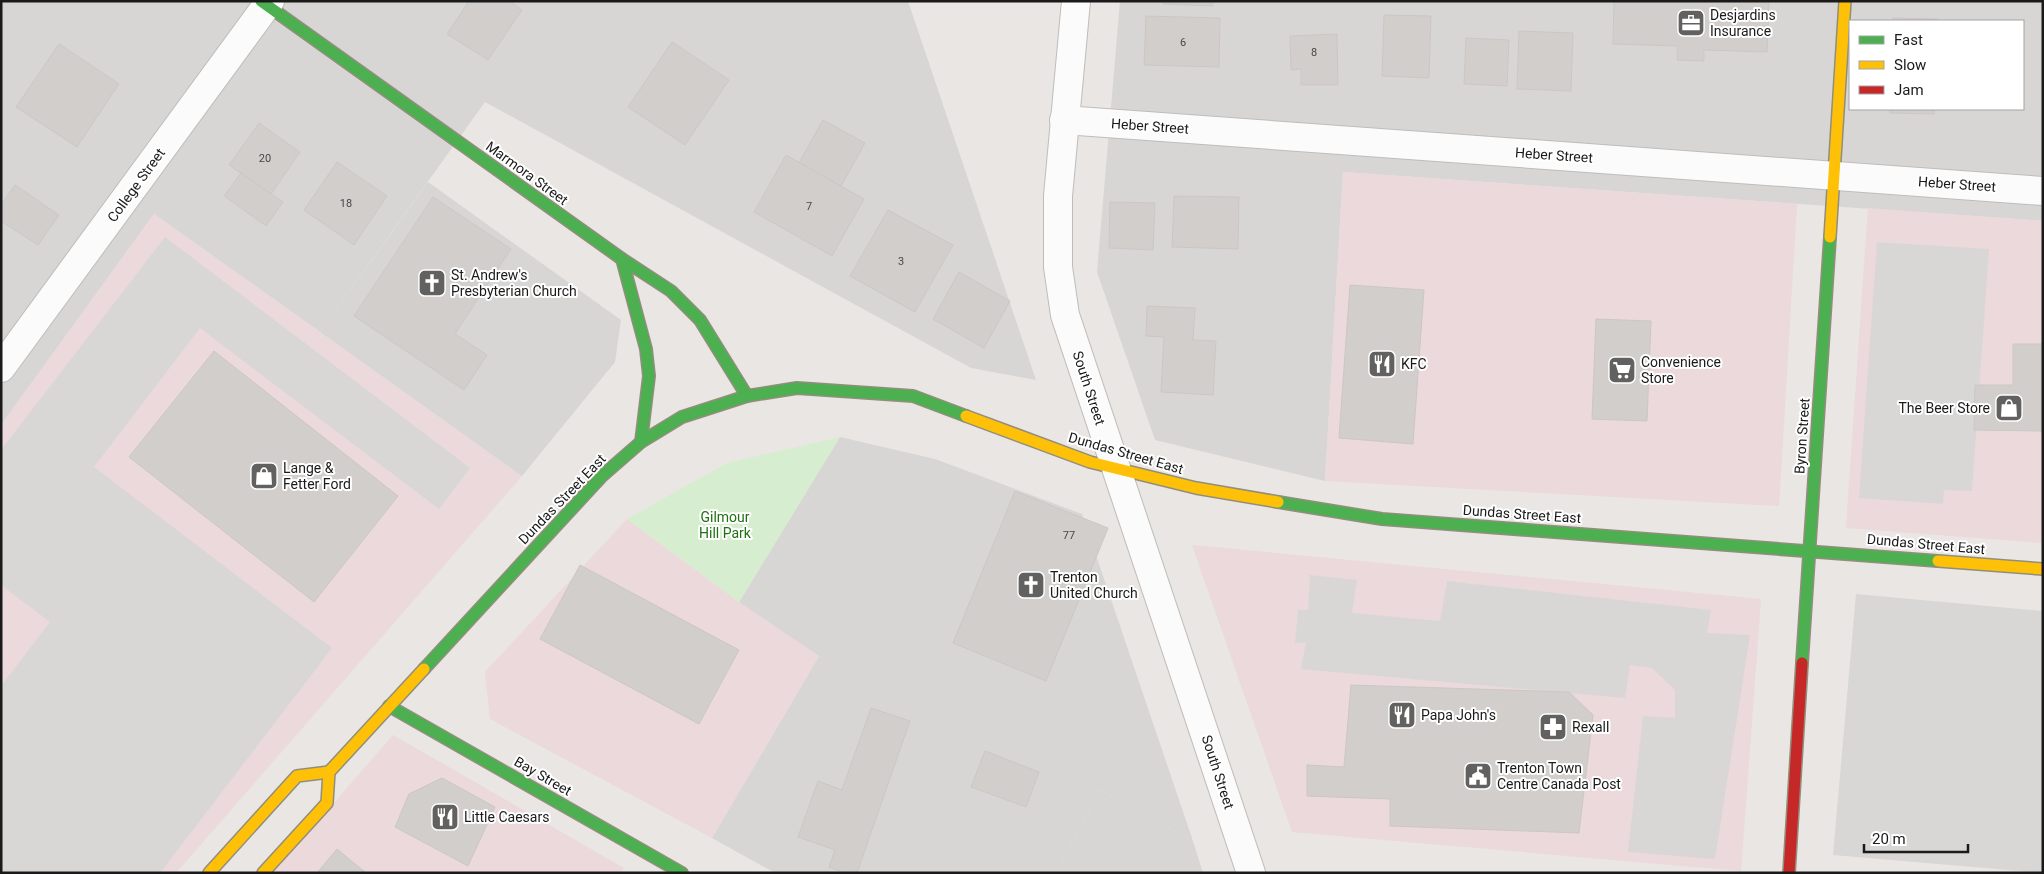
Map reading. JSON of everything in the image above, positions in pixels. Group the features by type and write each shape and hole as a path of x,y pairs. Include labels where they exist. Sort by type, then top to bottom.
{"main road":[{"name":"Byron Street","path":"1789,873 1845,1"},
{"name":"Marmora Street","path":"267,3 670,292 700,320 747,396"},
{"path":"622,259 646,348 649,376 642,442"},
{"name":"Dundas Street East","path":"329,772 602,476 642,442 682,416 747,396 797,388 913,396 1090,462 1196,488 1382,519 2043,569"},
{"name":"Bay Street","path":"389,706 682,873"},
{"path":"209,873 297,776 329,772 327,803 263,873"}],"street":[{"name":"South Street","path":"1076,1 1058,196 1058,267 1065,315 1251,873"},
{"name":"College Street","path":"1,368 267,3"},
{"name":"Heber Street","path":"1064,120 1834,174 2043,191"}],"shaded area":[{"path":"1,1 908,1 1036,380 971,368 485,102 320,332 154,214 1,425"},
{"path":"1120,1 2043,1 2043,221 1343,172 1325,481 1155,440 1097,272"},
{"path":"1343,172 1797,204 1779,506 1325,481"},
{"path":"428,182 621,320 615,362 522,476 320,332"},
{"path":"1868,208 2043,221 2043,543 1846,528"},
{"path":"154,214 522,476 176,873 1,873 1,425"},
{"path":"165,237 470,468 439,509 200,328 94,467 332,648 160,873 1,873 1,686 50,622 1,585 1,450"},
{"path":"1877,242 1989,249 1972,491 1944,490 1943,504 1859,498"},
{"path":"840,437 935,459 1082,514 1193,841 1100,790 1056,873 973,873 1030,765 819,656 739,602"},
{"path":"627,519 739,602 819,656 712,838 490,719 485,672"},
{"path":"1192,545 1761,599 1741,871 1292,832"},
{"path":"1310,575 1357,580 1352,613 1440,621 1447,581 1711,610 1707,633 1750,635 1715,859 1628,852 1643,716 1675,718 1675,690 1652,668 1630,665 1625,698 1301,669 1306,642 1295,643 1298,610 1308,610"},
{"path":"1856,594 2043,611 2043,873 1833,855"},
{"path":"819,656 1031,765 973,873 775,873 712,838"},
{"path":"393,735 624,868 621,873 273,873"},
{"path":"1100,790 1193,841 1203,873 1056,873"}],"green space":[{"name":"Gilmour Hill Park","path":"840,437 739,602 627,519 727,463"}],"building":[{"path":"469,1 510,1 522,10 488,60 447,34"},
{"path":"1163,1 1213,1 1213,6 1163,4"},
{"name":"Desjardins Insurance","path":"1614,1 1769,1 1767,52 1704,50 1704,61 1677,60 1678,46 1613,44"},
{"path":"1384,15 1431,16 1429,78 1382,76"},
{"path":"1146,16 1220,18 1219,67 1144,65"},
{"path":"1893,18 1938,19 1938,20 1893,20"},
{"path":"1519,31 1573,33 1571,91 1517,89"},
{"path":"1337,34 1338,85 1301,85 1301,69 1291,70 1290,36"},
{"path":"1466,38 1509,40 1507,86 1464,84"},
{"path":"672,42 729,80 685,145 628,107"},
{"path":"59,44 119,84 77,147 16,107"},
{"path":"1890,110 1934,110 1934,114 1890,113"},
{"path":"823,120 865,143 841,186 799,163"},
{"path":"259,123 300,152 271,194 229,165"},
{"path":"786,155 864,199 832,256 754,212"},
{"path":"337,162 387,196 354,245 304,210"},
{"path":"241,173 283,202 266,226 224,196"},
{"path":"15,185 59,215 38,245 1,221 1,205"},
{"path":"1174,196 1239,197 1238,249 1172,247"},
{"name":"St. Andrew's Presbyterian Church","path":"433,197 511,249 455,334 487,355 464,390 354,316"},
{"path":"1110,202 1155,203 1153,250 1109,248"},
{"path":"888,210 953,245 915,312 850,276"},
{"path":"959,272 1010,301 984,348 933,319"},
{"name":"KFC","path":"1350,285 1424,290 1413,444 1339,438"},
{"path":"1147,306 1195,308 1193,340 1216,341 1213,395 1161,392 1164,337 1146,336"},
{"name":"Convenience Store","path":"1596,319 1651,321 1647,421 1592,419"},
{"name":"The Beer Store","path":"2013,344 2043,344 2043,431 1974,430 1975,385 2013,385"},
{"name":"Lange & Fetter Ford","path":"214,351 398,496 314,602 129,457"},
{"name":"Trenton United Church","path":"1015,491 1108,528 1046,681 953,643"},
{"path":"580,565 739,650 699,724 540,639"},
{"path":"1351,685 1569,692 1593,715 1579,833 1390,826 1390,799 1307,796 1307,765 1344,767"},
{"path":"871,708 910,721 857,873 844,873 829,867 835,850 798,837 818,781 842,790"},
{"path":"985,751 1039,772 1026,807 971,787"},
{"name":"Little Caesars","path":"442,778 495,807 468,866 395,827 409,794"},
{"path":"337,849 366,873 317,873"}],"traffic: fast":[{"path":"261,1 622,259 671,291 700,320 747,396"},
{"path":"1802,663 1830,237"},
{"path":"622,259 646,349 649,376 641,442"},
{"path":"424,669 602,476 641,442 682,417 747,396 797,388 913,396 966,416"},
{"path":"1278,502 1382,519 1938,561"},
{"path":"389,706 682,873"}],"traffic: slow":[{"path":"1830,237 1845,1"},
{"path":"966,416 1090,462 1196,488 1278,502"},
{"path":"1938,561 2043,569"},
{"path":"263,873 327,803 329,772 424,669"},
{"path":"209,873 297,776 329,772"}],"traffic: jam":[{"path":"1789,873 1802,663"}],"place":[{"name":"Desjardins Insurance","path":"1691,23"},
{"name":"St. Andrew's Presbyterian Church","path":"432,283"},
{"name":"KFC","path":"1382,364"},
{"name":"Convenience Store","path":"1622,370"},
{"name":"The Beer Store","path":"2009,408"},
{"name":"Lange & Fetter Ford","path":"264,476"},
{"name":"Trenton United Church","path":"1031,585"},
{"name":"Papa John's","path":"1402,715"},
{"name":"Rexall","path":"1553,727"},
{"name":"Trenton Town Centre Canada Post","path":"1478,776"},
{"name":"Little Caesars","path":"445,817"}]}
